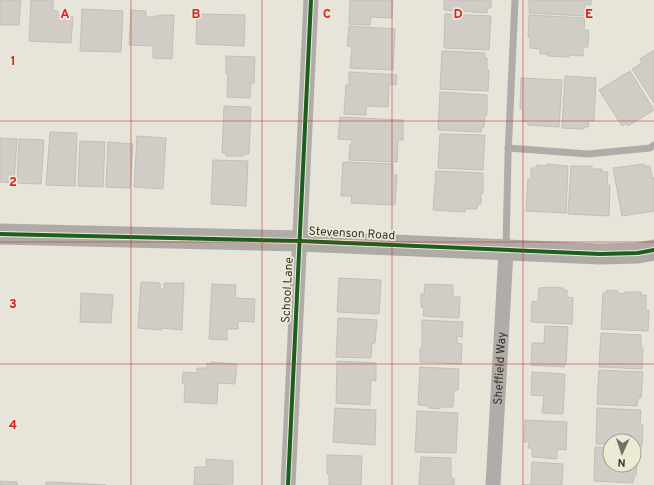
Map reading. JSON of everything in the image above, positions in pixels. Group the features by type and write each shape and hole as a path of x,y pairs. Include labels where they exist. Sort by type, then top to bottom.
{"street":[{"name":"School Lane","path":"288,485 312,0"},
{"name":"Stevenson Road","path":"0,234 300,241 600,254 638,253 654,250"},
{"name":"Sheffield Way","path":"494,485 506,251"}],"lane":[{"path":"506,251 508,148 515,0"},
{"path":"508,148 588,154 650,148 654,145"}],"building":[{"path":"0,0 21,0 19,25 0,25"},
{"path":"31,0 53,0 53,10 58,11 58,15 73,17 71,43 29,41"},
{"path":"350,0 393,0 392,18 371,17 370,25 349,24"},
{"path":"444,0 491,0 491,8 487,8 487,13 444,10"},
{"path":"529,0 591,0 591,5 585,4 585,16 529,13"},
{"path":"82,9 123,11 121,52 80,51"},
{"path":"131,10 146,11 146,17 174,15 172,59 153,58 153,46 129,45"},
{"path":"197,14 245,15 244,46 196,44"},
{"path":"445,14 491,16 489,50 444,48"},
{"path":"529,15 585,18 584,30 589,30 588,47 583,47 583,56 548,56 548,54 540,54 540,49 530,48 530,37 528,37"},
{"path":"349,26 395,29 393,70 350,68 352,47 347,46"},
{"path":"654,50 654,103 632,69 642,63 640,59"},
{"path":"442,51 485,53 485,58 487,58 487,70 489,70 488,91 440,89"},
{"path":"226,56 255,57 254,83 251,83 250,98 227,97 228,74 226,74"},
{"path":"630,71 654,110 628,126 627,123 622,126 599,90"},
{"path":"349,72 397,75 396,85 389,84 388,107 366,106 366,115 344,114 346,85 349,85"},
{"path":"565,76 596,78 594,121 589,120 588,127 584,127 584,129 562,128"},
{"path":"521,78 562,80 559,127 528,125 528,122 523,121 523,109 520,109"},
{"path":"440,92 487,95 487,115 485,115 484,127 482,127 481,132 438,130"},
{"path":"224,106 251,107 249,154 243,154 243,156 226,156 226,153 222,153"},
{"path":"340,117 403,120 403,140 398,140 397,162 349,160 350,144 352,144 352,140 338,139"},
{"path":"50,132 77,133 75,186 46,185"},
{"path":"440,134 485,135 483,170 438,168"},
{"path":"137,136 166,138 163,189 134,187"},
{"path":"0,138 17,139 14,183 0,182"},
{"path":"19,139 44,140 41,184 17,183"},
{"path":"80,141 105,142 103,187 78,186"},
{"path":"108,142 133,144 130,188 106,187"},
{"path":"213,160 248,161 246,206 211,204"},
{"path":"343,162 393,164 393,175 397,175 395,205 351,203 352,196 341,196"},
{"path":"547,164 568,166 566,213 526,211 528,179 531,179 531,168 536,168 536,165 547,166"},
{"path":"644,164 644,166 650,166 652,178 654,178 654,211 622,216 613,168"},
{"path":"571,166 592,166 592,169 602,169 602,172 608,172 607,185 610,185 609,216 568,214"},
{"path":"436,171 483,173 483,193 481,193 481,204 478,204 477,209 465,209 465,212 433,210"},
{"path":"339,278 381,280 379,314 337,312"},
{"path":"141,282 160,283 160,289 164,289 164,283 184,283 182,330 138,328"},
{"path":"212,284 236,285 235,298 255,299 254,322 238,321 238,329 227,329 227,340 209,339"},
{"path":"425,284 453,285 453,297 460,297 459,318 423,316 424,307 421,307 421,294 424,294"},
{"path":"552,287 567,290 567,297 573,298 572,324 531,322 532,301 538,302 539,288"},
{"path":"607,290 618,291 618,293 625,294 625,292 641,292 641,295 646,295 646,311 649,310 648,331 601,329 603,293 606,293"},
{"path":"81,293 113,295 111,323 80,322"},
{"path":"338,318 377,320 375,343 372,343 371,358 336,357"},
{"path":"422,320 463,322 462,337 457,336 457,343 462,344 461,364 420,362 420,348 422,348"},
{"path":"545,326 568,327 566,364 564,367 531,365 532,343 544,343"},
{"path":"601,333 641,335 641,348 643,348 642,369 599,367"},
{"path":"337,361 376,363 376,381 371,380 370,405 336,403"},
{"path":"211,362 237,364 235,384 218,383 217,404 184,402 185,383 182,383 183,372 197,373 197,368 207,368 207,363 211,364"},
{"path":"420,367 459,369 458,390 454,390 453,407 440,407 440,409 418,405"},
{"path":"599,370 643,372 641,398 638,398 637,406 597,404"},
{"path":"532,372 565,374 563,414 542,413 544,396 531,395"},
{"path":"335,408 376,410 375,445 333,442"},
{"path":"597,408 641,410 640,425 643,425 642,446 642,433 602,433 602,444 596,444"},
{"path":"417,411 458,413 456,453 415,452"},
{"path":"525,420 567,422 566,450 557,449 557,459 532,457 532,448 528,448 529,442 524,442"},
{"path":"595,447 602,447 602,473 636,473 633,483 594,481"},
{"path":"327,455 362,456 361,485 329,485 329,474 327,474"},
{"path":"421,457 451,458 451,478 454,478 454,485 419,485"},
{"path":"206,459 233,461 233,484 194,485 195,467 206,467"},
{"path":"532,462 563,464 562,485 531,485"},
{"path":"0,481 17,482 17,485 0,485"},
{"path":"46,482 52,482 106,485 46,485"}],"cycle path":[{"path":"288,485 311,0"},
{"path":"0,234 300,241 600,254 638,253 654,250"}]}
